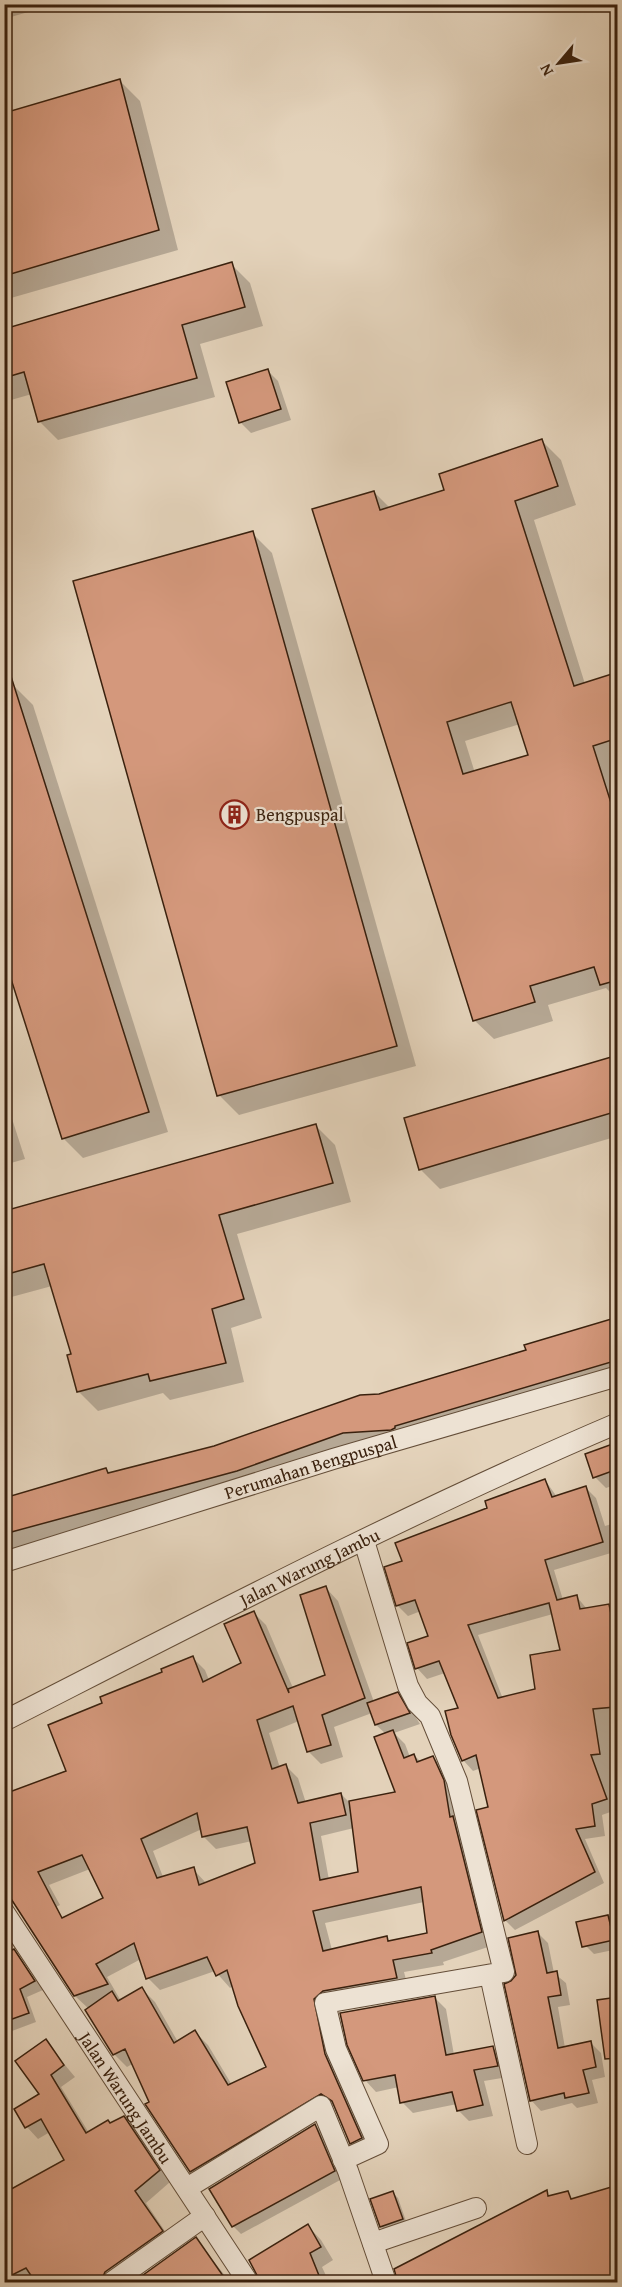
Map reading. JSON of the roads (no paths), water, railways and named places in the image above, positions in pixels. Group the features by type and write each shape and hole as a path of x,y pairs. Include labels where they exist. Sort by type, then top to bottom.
{"street":[{"name":"Perumahan Bengpuspal","path":"4,1562 333,1459 618,1376"},
{"name":"Jalan Warung Jambu","path":"4,1721 519,1465 618,1423"},
{"path":"343,2160 378,2144 336,2049 325,2003 504,1972 457,1781 430,1716 417,1704 408,1686 364,1541"},
{"name":"Jalan Warung Jambu","path":"4,1912 248,2283"},
{"path":"490,1974 527,2144"},
{"path":"187,2188 321,2106 343,2160 386,2283"},
{"path":"373,2243 476,2208"},
{"path":"112,2283 205,2216"}],"place":[{"name":"Bengpuspal","path":"235,814"}]}
